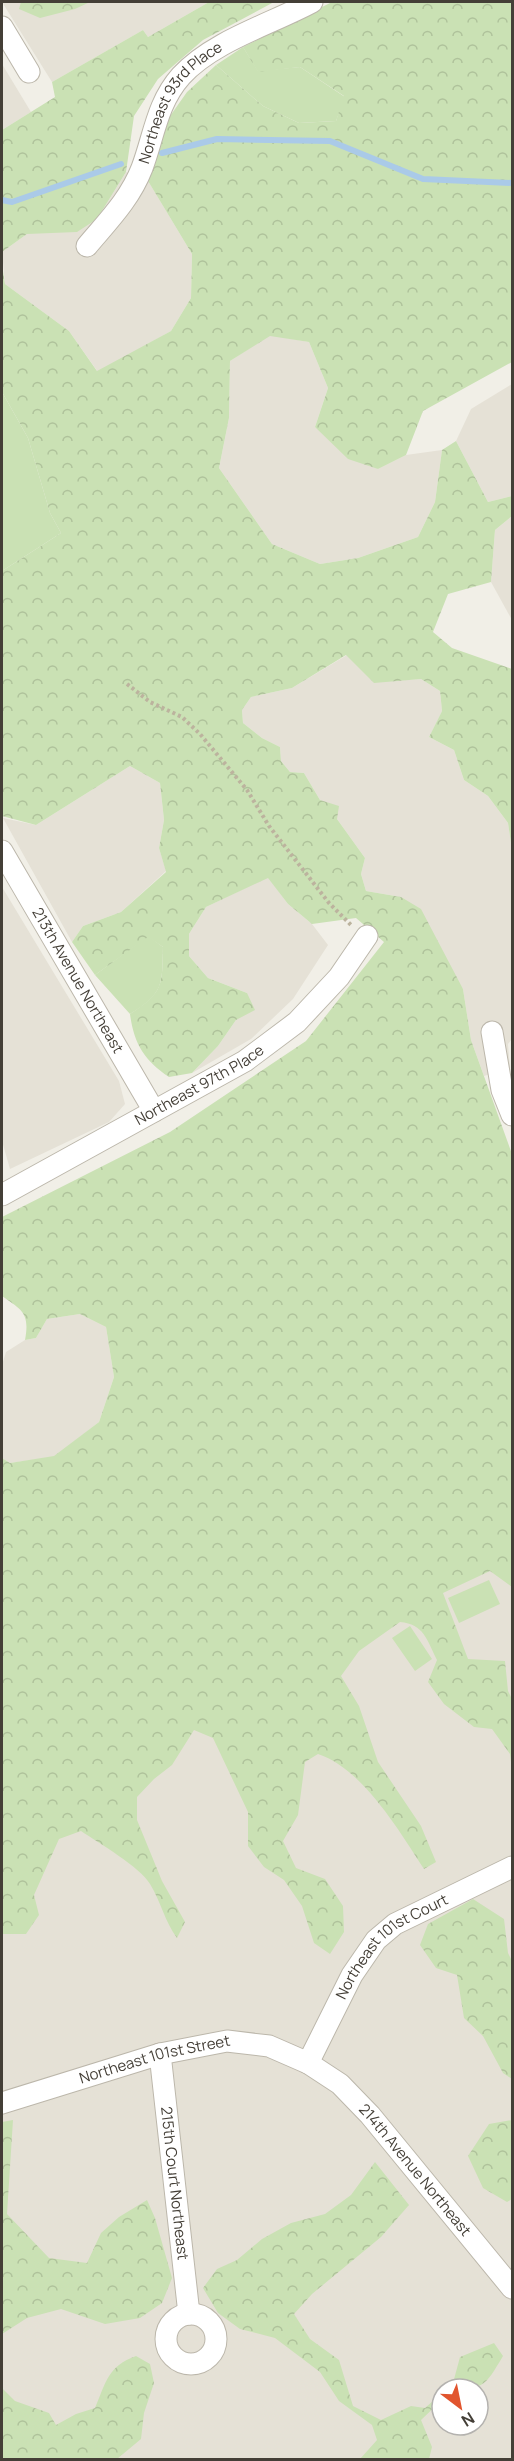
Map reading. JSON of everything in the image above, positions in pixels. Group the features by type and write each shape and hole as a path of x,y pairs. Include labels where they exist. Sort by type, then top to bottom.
{"street":[{"name":"Northeast 93rd Place","path":"87,246 126,201 142,168 162,104 181,76 229,40 312,2"},
{"path":"2,27 29,72"},
{"name":"213th Avenue Northeast","path":"2,851 154,1111"},
{"name":"Northeast 97th Place","path":"2,1195 245,1061 297,1022 339,976 367,936"},
{"path":"492,1032 502,1090 513,1115"},
{"name":"Northeast 101st Court","path":"308,2063 352,1975 376,1940 395,1924 513,1867"},
{"name":"Northeast 101st Street","path":"2,2103 160,2054 227,2042 269,2046 308,2063"},
{"name":"215th Court Northeast","path":"160,2054 189,2314"},
{"name":"214th Avenue Northeast","path":"308,2063 340,2084 370,2115 513,2288"}],"path":[{"path":"127,684 150,702 182,717 200,734 247,790 269,826 329,903 350,924 367,936"}],"shaded area":[{"path":"2,2 209,2 148,37 143,30 52,82"},
{"path":"2,64 31,112 2,130"},
{"path":"126,172 148,181 192,254 191,298 171,331 98,372 69,331 5,284 2,252 27,234 97,219"},
{"path":"270,335 309,342 328,388 315,427 378,469 406,455 442,450 435,502 418,537 358,558 320,564 272,544 219,468 229,418 230,361"},
{"path":"512,384 512,496 488,502 456,441 471,409"},
{"path":"512,516 512,620 491,582 495,530"},
{"path":"347,655 374,682 421,679 440,691 442,711 429,737 454,750 464,780 488,796 508,823 512,850 512,1039 508,1044 510,1068 484,1076 471,1040 463,989 401,897 366,891 361,874 365,858 320,800 304,773 290,772 281,761 280,747 262,738 243,723 242,710 251,697 292,688"},
{"path":"130,766 160,783 164,820 159,848 166,871 121,912 83,926 72,942 3,818 36,825"},
{"path":"268,877 288,904 312,924 328,945 293,999 251,1039 192,1073 218,1046 236,1020 247,993 208,978 189,956 189,934 206,907"},
{"path":"2,887 119,1081 125,1104 109,1122 10,1169 2,1141"},
{"path":"80,1314 106,1327 114,1377 99,1422 54,1457 10,1463 2,1458 2,1365 6,1352 25,1340 36,1338 47,1319"},
{"path":"512,1515 512,2459 2,2459 2,1803"}],"green space":[{"path":"21,2 90,2 75,9 40,18 19,9"},
{"path":"209,2 274,2 203,40 158,79 134,116 126,172 97,219 77,232 27,234 2,252 2,130 55,97 52,82 143,30 148,37"},
{"path":"332,2 512,2 512,362 423,411 406,455 378,469 348,459 315,427 328,388 309,342 270,336 230,361 229,418 219,468 272,544 320,564 358,558 418,537 435,502 442,450 456,441 488,502 512,496 512,516 495,530 491,582 448,594 433,632 452,648 512,669 512,850 508,823 488,796 464,780 454,750 429,737 442,711 440,691 421,679 374,683 346,655 292,688 251,697 242,710 243,723 262,738 280,747 281,761 290,772 304,773 320,800 339,806 337,819 365,858 361,874 366,891 401,897 421,909 463,989 471,1040 512,1154 512,1587 490,1571 443,1593 468,1659 505,1661 508,1691 512,1699 512,1770 510,1754 492,1729 474,1727 444,1704 428,1682 437,1660 424,1634 415,1626 400,1622 359,1651 341,1676 359,1706 378,1762 421,1826 436,1862 424,1869 392,1820 365,1787 350,1773 334,1761 318,1754 305,1762 298,1815 283,1841 296,1868 325,1879 343,1906 344,1932 330,1954 314,1943 302,1906 284,1880 264,1867 248,1846 248,1812 213,1738 194,1730 172,1765 154,1779 137,1797 137,1820 162,1881 185,1922 177,1938 145,1877 81,1831 59,1839 34,1895 39,1915 26,1934 2,1934 2,1458 10,1463 54,1456 99,1422 114,1377 106,1327 80,1314 47,1319 36,1338 25,1340 26,1324 23,1313 2,1296 2,1217 170,1132 306,1041 384,942 356,918 312,924 288,904 268,878 206,907 189,934 189,956 208,978 247,993 255,1010 236,1020 218,1046 192,1073 169,1077 147,1058 142,1050 134,1034 130,1014 149,1000 159,986 163,947 148,937 95,975 72,942 83,926 121,912 166,872 159,848 164,820 160,783 130,766 36,825 2,816 2,571 61,533 50,513 28,438 2,392 2,264 5,284 69,331 97,371 171,331 191,298 192,254 148,181 163,126 187,92 216,65 263,106 299,123 336,121 344,96 300,67 258,72 243,47"},
{"path":"243,47 258,71 300,67 345,97 336,121 299,123 263,106 216,65"},
{"path":"2,392 28,438 50,513 61,533 2,571"},
{"path":"148,936 163,947 161,979 155,994 130,1014 95,975"},
{"path":"489,1580 500,1604 459,1623 448,1598"},
{"path":"410,1626 432,1659 415,1671 392,1638"},
{"path":"473,1899 504,1919 508,1953 512,1961 512,2079 503,2073 483,2036 464,2018 457,1975 436,1968 420,1945 428,1924"},
{"path":"13,2120 7,2214 49,2258 87,2263 101,2233 119,2217 147,2200 155,2218 172,2278 162,2303 140,2318 105,2324 61,2309 27,2318 2,2334 2,2122"},
{"path":"512,2120 512,2199 507,2202 483,2188 468,2156 489,2124"},
{"path":"375,2162 409,2205 381,2237 312,2294 294,2314 310,2339 339,2360 353,2406 381,2420 411,2406 425,2408 430,2404 430,2411 421,2420 432,2447 429,2459 360,2459 377,2440 372,2425 339,2401 320,2372 275,2338 240,2329 218,2313 203,2288 217,2269 237,2260 262,2239 291,2223 325,2214 351,2195"},
{"path":"494,2343 503,2356 490,2377 455,2377 460,2357"},
{"path":"136,2356 150,2364 154,2383 144,2413 141,2439 117,2459 2,2459 2,2388 15,2401 49,2413 56,2425 76,2414 95,2408 109,2376 119,2365"}],"waterway":[{"path":"162,153 217,139 330,141 423,179 512,183"},
{"path":"2,200 12,202 121,164"}]}
